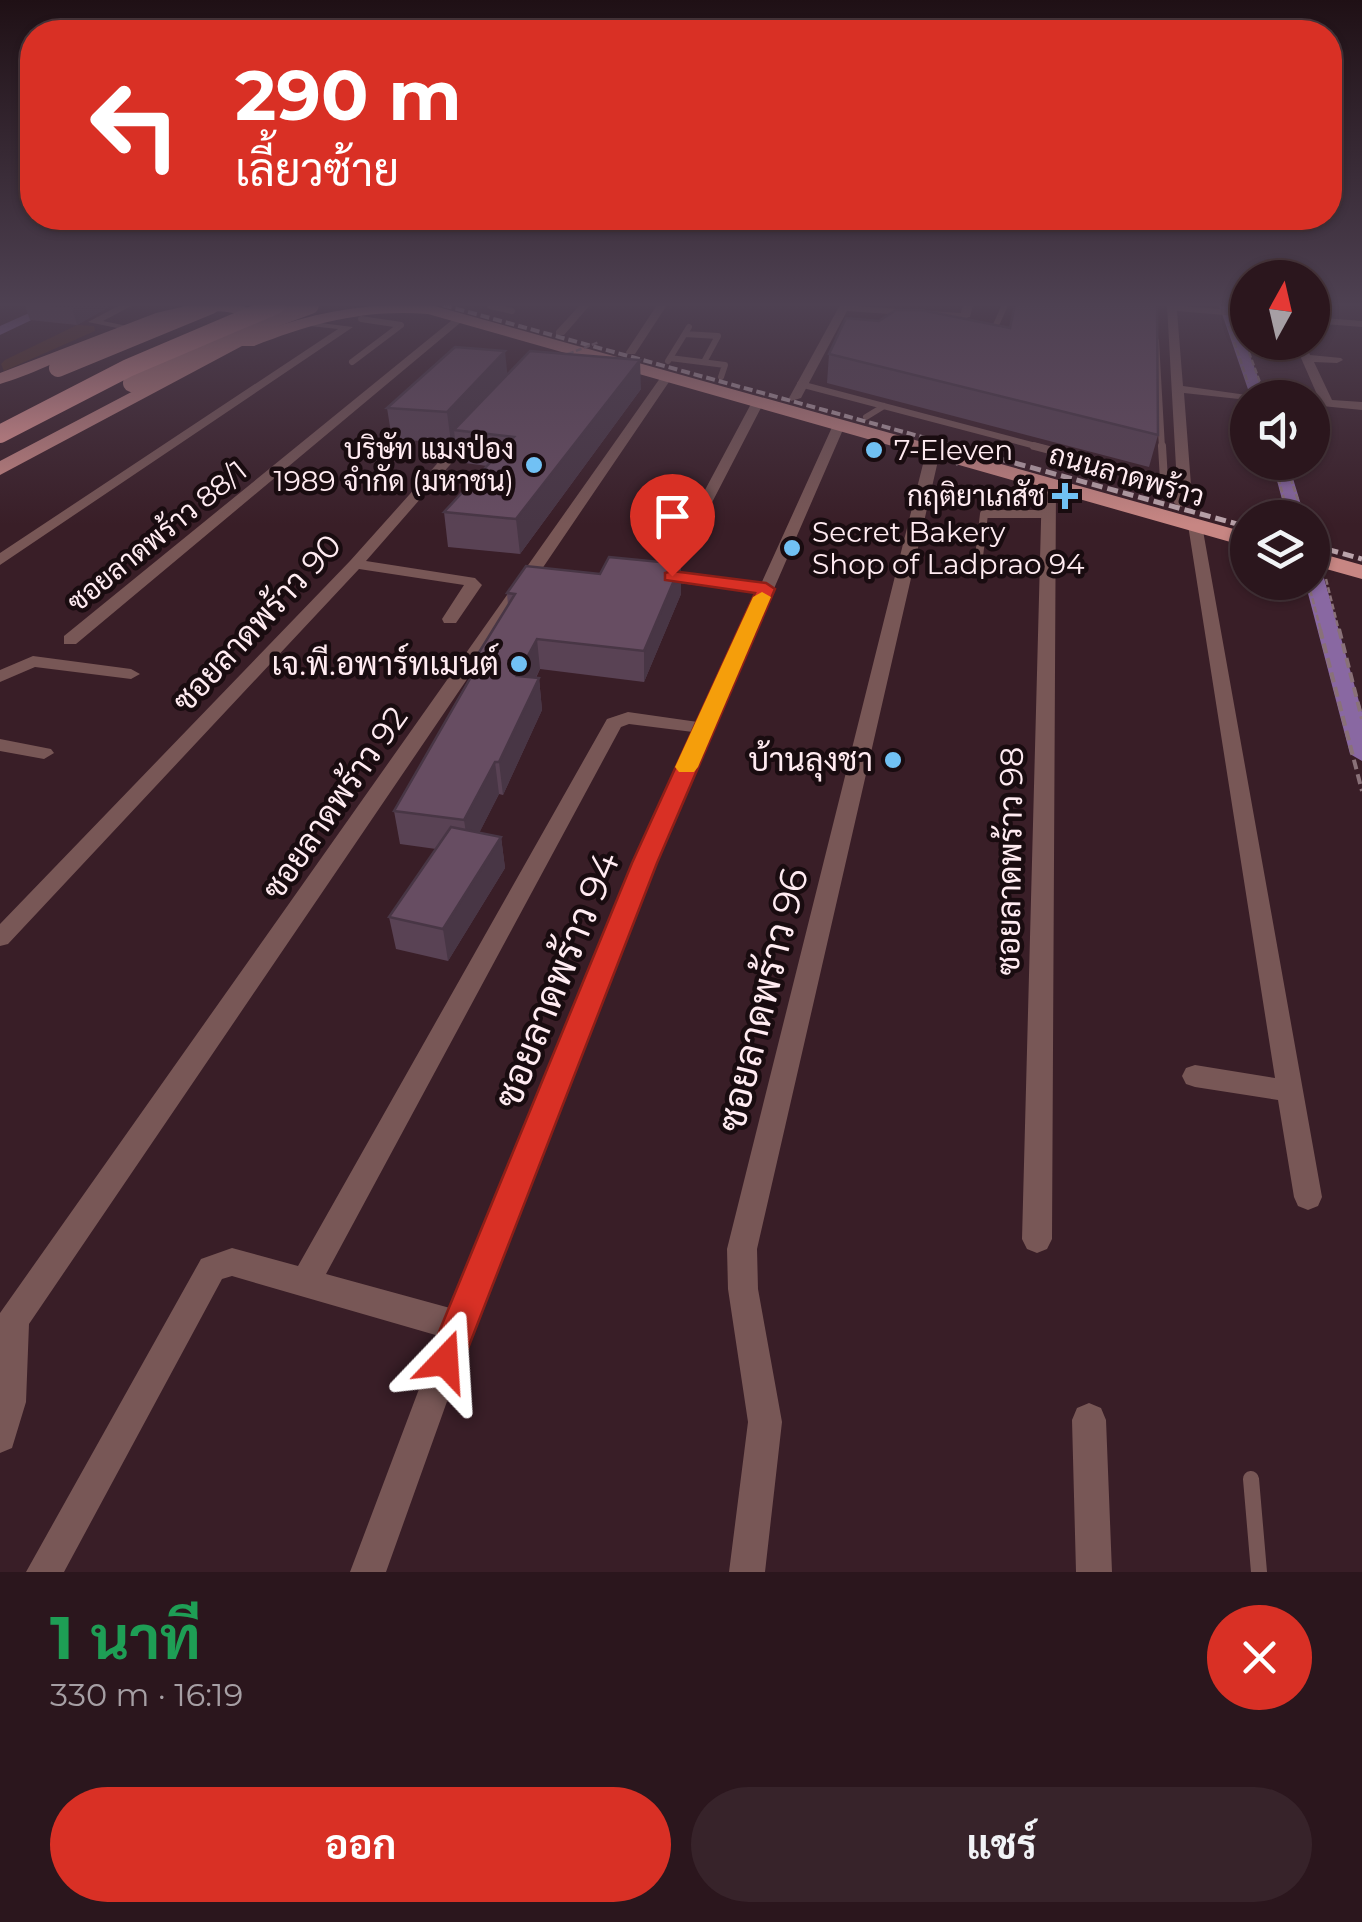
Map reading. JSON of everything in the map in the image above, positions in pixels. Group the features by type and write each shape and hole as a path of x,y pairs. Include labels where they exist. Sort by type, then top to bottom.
{"highway":[{"path":"0,434 108,378"}],"main road":[{"path":"0,398 51,378"},
{"path":"0,456 142,378"},
{"path":"0,470 172,378"},
{"name":"ถนนลาดพร้าว","path":"699,378 758,402 1230,535"},
{"name":"ถนนลาดพร้าว","path":"728,378 798,391 1183,494 1230,514"},
{"path":"1330,552 1362,553"},
{"path":"1330,558 1362,572"}],"street":[{"path":"0,560 272,378"},
{"name":"ซอยลาดพร้าว 88/1","path":"70,640 380,378"},
{"name":"ซอยลาดพร้าว 92","path":"7,1330 660,378"},
{"path":"798,391 805,378"},
{"path":"1178,378 1183,494"},
{"path":"1179,389 1230,393"},
{"path":"697,518 758,402"},
{"path":"1330,404 1362,406"},
{"name":"ซอยลาดพร้าว 90","path":"0,938 355,564 486,417"},
{"name":"ซอยลาดพร้าว 94","path":"368,1572 458,1326 644,863 838,425"},
{"name":"ซอยลาดพร้าว 96","path":"747,1572 765,1422 743,1289 742,1249 933,452"},
{"name":"ซอยลาดพร้าว 98","path":"1038,1238 1049,484"},
{"path":"1195,525 1308,1198"},
{"path":"355,564 446,574 469,581 474,585 450,619"},
{"path":"672,576 766,589"},
{"path":"0,677 33,661 131,674"},
{"path":"306,1282 614,723 628,718 704,728"},
{"path":"0,745 44,753"},
{"path":"1195,1076 1291,1091"},
{"path":"44,1572 212,1270 232,1262 458,1326"},
{"path":"0,1436 10,1402 7,1330"},
{"path":"1089,1420 1094,1572"}],"lane":[{"path":"1158,378 1164,480"},
{"path":"875,412 1164,480 1183,494"},
{"path":"978,565 984,514 1048,514"},
{"path":"1252,1479 1259,1538 1258,1572"}],"path":[{"path":"956,465 981,446"},
{"path":"1313,600 1362,791"},
{"path":"1328,600 1362,720"}],"building":[{"path":"420,378 479,378 447,412 387,408"},
{"path":"504,378 626,378 516,519 444,512 514,437 454,430"},
{"path":"928,378 1158,378 1158,435"},
{"path":"609,557 681,564 644,651 537,639 517,676 539,678 499,762 495,762 464,820 394,811 479,663 473,662 515,594 507,593 526,566 600,574"},
{"path":"451,827 501,837 443,929 389,917"}],"waterway":[{"path":"1285,480 1291,500"},
{"path":"1320,600 1362,754"}],"railway":[{"path":"709,378 962,448"},
{"path":"953,446 1230,522"},
{"path":"1330,550 1362,559"}],"slow traffic":[{"path":"686,767 762,597"}],"place":[{"name":"7-Eleven","path":"874,450"},
{"name":"บริษัท แมงป่อง 1989 จำกัด (มหาชน)","path":"534,465"},
{"name":"กฤติยาเภสัช","path":"1065,496"},
{"name":"Secret Bakery Shop of Ladprao 94","path":"792,548"},
{"name":"เจ.พี.อพาร์ทเมนต์","path":"519,664"},
{"name":"บ้านลุงชา","path":"893,760"}],"route":[{"path":"445,1361 644,863 766,589 672,576"}]}
